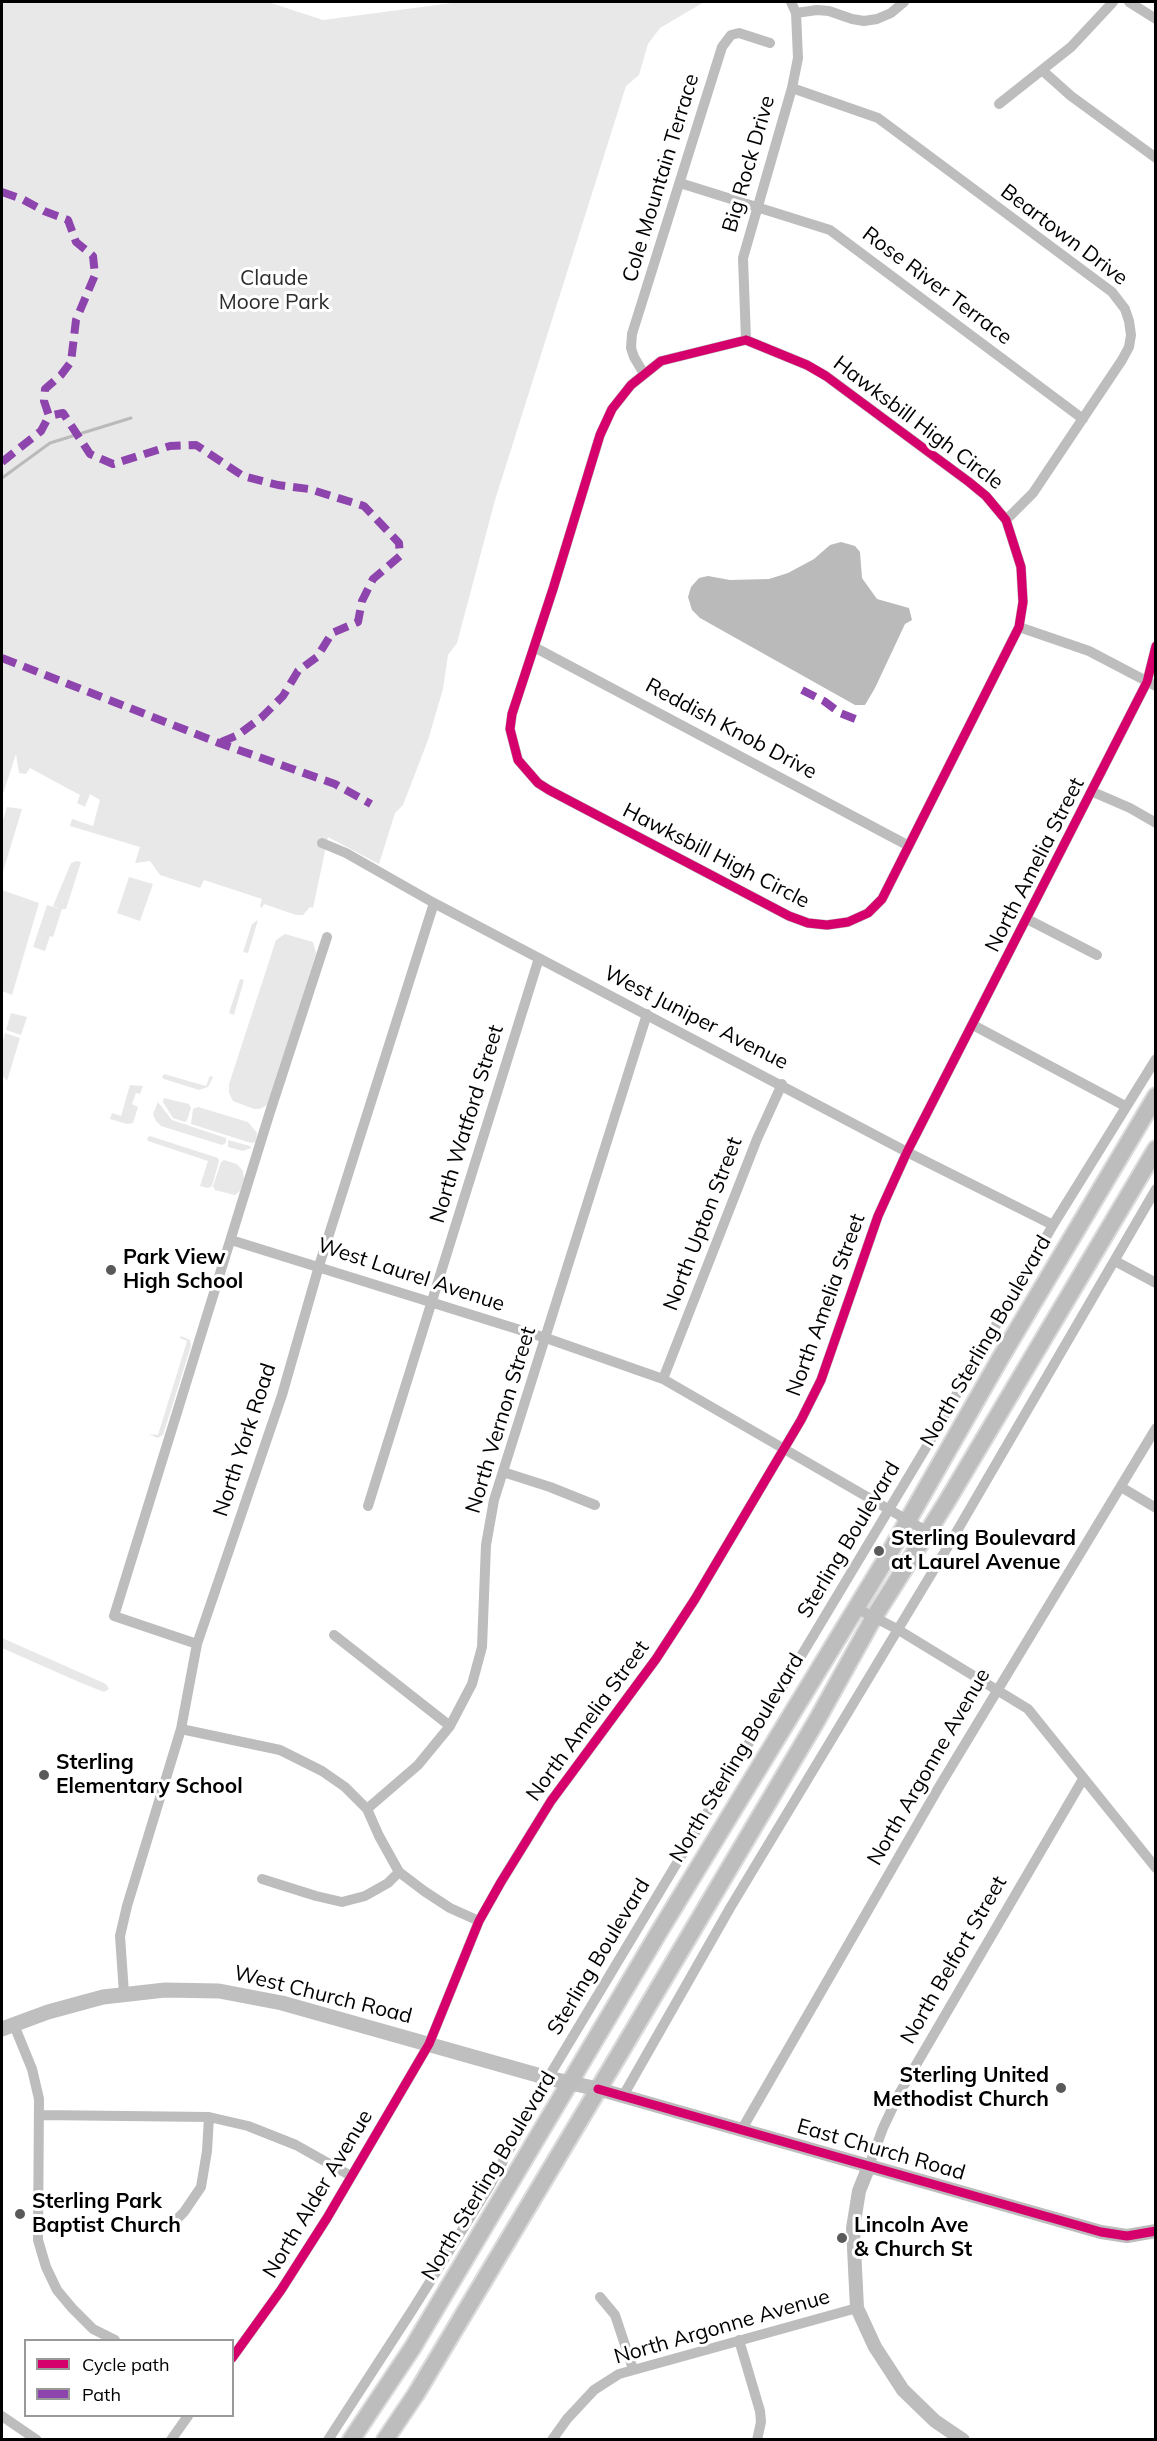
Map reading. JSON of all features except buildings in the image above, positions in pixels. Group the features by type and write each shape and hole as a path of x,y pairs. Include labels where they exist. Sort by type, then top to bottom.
{"main road":[{"name":"North Sterling Boulevard","path":"351,2439 413,2347 659,1932 856,1608 1155,1096"},
{"path":"385,2439 416,2394 817,1720 874,1617 928,1532 1155,1149"},
{"name":"West Church Road","path":"8,2027 74,2004 124,1993 165,1990 219,1991 282,2003 548,2078 598,2089"}],"street":[{"name":"Big Rock Drive","path":"746,340 743,258 792,88 799,51 796,13 791,2"},
{"path":"885,2 891,13"},
{"path":"796,13 829,11 864,21 891,13 904,2"},
{"path":"999,104 1042,71 1089,30 1113,2"},
{"path":"1129,2 1155,19"},
{"name":"Cole Mountain Terrace","path":"644,374 631,348 632,334 726,40 731,34 740,33 770,43"},
{"path":"1042,71 1071,96 1155,158"},
{"name":"Beartown Drive","path":"792,88 878,118 1112,292 1119,300 1129,321 1129,347 1033,493 1006,520"},
{"name":"Rose River Terrace","path":"680,183 830,230 1083,419"},
{"name":"Hawksbill High Circle","path":"746,340 807,365 826,376 969,482 986,496 1006,520 1022,567 1023,602 1019,627 882,899 868,912 848,922 827,925 808,923 789,916 549,790 538,783 518,760 510,729 512,714 606,419 619,399 644,374 662,361 746,340"},
{"path":"1019,627 1089,651 1151,684"},
{"name":"North Amelia Street","path":"429,2044 479,1921 551,1800 656,1659 785,1448 820,1380 869,1239 908,1152 1151,684 1155,646"},
{"name":"Reddish Knob Drive","path":"534,647 909,846"},
{"path":"1093,792 1131,808 1155,823"},
{"name":"West Juniper Avenue","path":"322,843 346,853 434,903 908,1152 1053,1225"},
{"name":"North York Road","path":"124,1993 120,1936 181,1729 197,1644 282,1395 319,1266 434,903"},
{"path":"1027,919 1097,955"},
{"path":"197,1644 114,1616 269,1115 327,938"},
{"name":"North Watford Street","path":"368,1506 539,958"},
{"name":"North Vernon Street","path":"367,1809 418,1765 450,1726 472,1684 482,1647 486,1545 494,1500 647,1014"},
{"path":"973,1025 1125,1106"},
{"name":"Sterling Boulevard","path":"328,2439 407,2319 483,2197 548,2078 1000,1322 1053,1225 1155,1059"},
{"name":"North Upton Street","path":"663,1379 748,1160 782,1084"},
{"path":"623,2096 730,1908 1115,1261 1155,1189"},
{"name":"West Laurel Avenue","path":"231,1240 546,1338 663,1379 928,1532"},
{"path":"1115,1261 1155,1283"},
{"name":"North Argonne Avenue","path":"742,2129 997,1690 1155,1428"},
{"path":"503,1472 595,1505"},
{"path":"1121,1487 1155,1508"},
{"path":"856,1608 897,1629 1028,1710 1155,1868"},
{"path":"334,1635 450,1726"},
{"path":"181,1729 280,1750 301,1759 345,1787 367,1809 399,1872 432,1897 479,1921"},
{"name":"North Belfort Street","path":"869,2166 899,2094 1083,1779"},
{"path":"262,1879 342,1902 365,1896 388,1883 399,1872"},
{"path":"8,2027 32,2069 39,2098 37,2188 39,2240 46,2267 57,2290 72,2308 93,2329 113,2339"},
{"name":"North Alder Avenue","path":"234,2355 281,2290 429,2044"},
{"name":"East Church Road","path":"598,2089 1101,2232 1127,2235 1155,2231"},
{"path":"40,2115 209,2117 248,2126 296,2145 351,2176"},
{"path":"173,2223 184,2212 201,2187 207,2151 209,2117"},
{"path":"869,2166 859,2191 853,2228 857,2308 875,2347 903,2390 935,2421 963,2439"},
{"path":"600,2296 615,2315 633,2369"},
{"name":"North Argonne Avenue","path":"552,2439 594,2390 619,2374 857,2308"},
{"path":"740,2340 760,2411 761,2422 757,2439"},
{"path":"2,2416 37,2439"},
{"path":"171,2439 187,2417"}],"green space":[{"name":"Claude Moore Park","path":"2,2 259,2 271,3 323,20 460,2 704,2 660,28 648,44 639,75 626,86 495,500 457,643 448,655 443,689 428,740 403,805 395,813 379,864 328,837 313,908 310,907 303,915 296,915 264,904 262,908 260,906 262,899 204,880 200,888 160,875 150,861 135,863 140,847 70,826 72,819 93,826 100,800 90,794 85,807 77,803 80,795 30,768 26,774 19,773 16,754 2,797"},
{"path":"7,807 22,809 2,875 2,823"},
{"path":"81,862 66,909 62,909 53,937 50,936 45,951 33,947 47,905 60,909 53,906 71,863"},
{"path":"129,877 153,884 140,921 117,913"},
{"path":"2,890 39,903 12,995 2,991"},
{"path":"258,920 248,953 243,952 252,924"},
{"path":"285,934 313,942 316,953 269,1104 260,1109 254,1109 233,1101 229,1093 229,1084 276,940"},
{"path":"240,979 244,980 234,1015 229,1013"},
{"path":"11,1013 27,1017 21,1035 6,1030"},
{"path":"5,1033 20,1038 7,1081 2,1075 2,1045"},
{"path":"164,1074 206,1086 210,1076 213,1077 208,1087 199,1090 164,1079 162,1077"},
{"path":"130,1085 143,1086 140,1094 136,1093 132,1104 138,1107 133,1123 127,1124 110,1119 112,1113 121,1116"},
{"path":"164,1098 189,1104 191,1108 185,1122 173,1118 163,1102"},
{"path":"158,1102 172,1120 226,1138 226,1143 222,1145 161,1126 153,1114"},
{"path":"198,1107 248,1122 257,1133 256,1142 251,1143 191,1124 193,1109"},
{"path":"150,1136 218,1158 212,1186 208,1188 200,1186 208,1161 148,1141 147,1138"},
{"path":"228,1140 251,1148 243,1151 228,1147"},
{"path":"224,1160 237,1164 243,1171 244,1179 240,1191 235,1195 215,1190 213,1186 221,1162"},
{"path":"181,1336 190,1340 191,1346 163,1435 157,1438 149,1434 158,1435 187,1341 180,1338"},
{"path":"2,1638 106,1684 109,1689 104,1692 2,1648"}],"shaded area":[{"path":"841,542 855,546 860,552 862,578 877,599 909,608 912,620 905,624 865,705 855,705 700,618 692,610 688,597 691,587 699,578 708,576 730,580 769,579 788,573 814,559 830,545"}],"waterway":[{"path":"2,478 50,443 131,418"}],"marked path":[{"path":"2,192 68,220 76,242 93,256 95,275 76,320 71,362 61,375 45,389 44,401 49,416 63,413 90,454 113,464 170,446 196,445 243,476 278,485 309,489 364,506 399,543 400,556 373,579 362,601 358,622 332,633 317,657 298,671 283,696 262,717 238,735 219,743"},
{"path":"2,462 41,431 49,416"},
{"path":"2,658 219,743 335,784 371,804"},
{"path":"802,690 824,701 840,713 858,720"}],"cycle path":[{"path":"746,340 807,365 826,376 986,496 1006,520 1021,567 1023,602 1019,627 882,899 868,913 848,922 827,925 808,923 789,916 549,790 538,783 518,760 510,729 512,714 600,435 612,409 631,385 661,361 746,340"},
{"path":"234,2355 281,2290 327,2218 429,2044 479,1921 501,1882 551,1801 656,1659 695,1599 801,1420 821,1380 878,1216 907,1152 1147,682 1156,646"},
{"path":"598,2089 1101,2232 1127,2236 1156,2231"}],"place":[{"name":"Park View High School","path":"111,1270"},
{"name":"Sterling Boulevard at Laurel Avenue","path":"879,1551"},
{"name":"Sterling Elementary School","path":"44,1775"},
{"name":"Sterling United Methodist Church","path":"1061,2088"},
{"name":"Sterling Park Baptist Church","path":"20,2214"},
{"name":"Lincoln Ave & Church St","path":"842,2238"}]}
